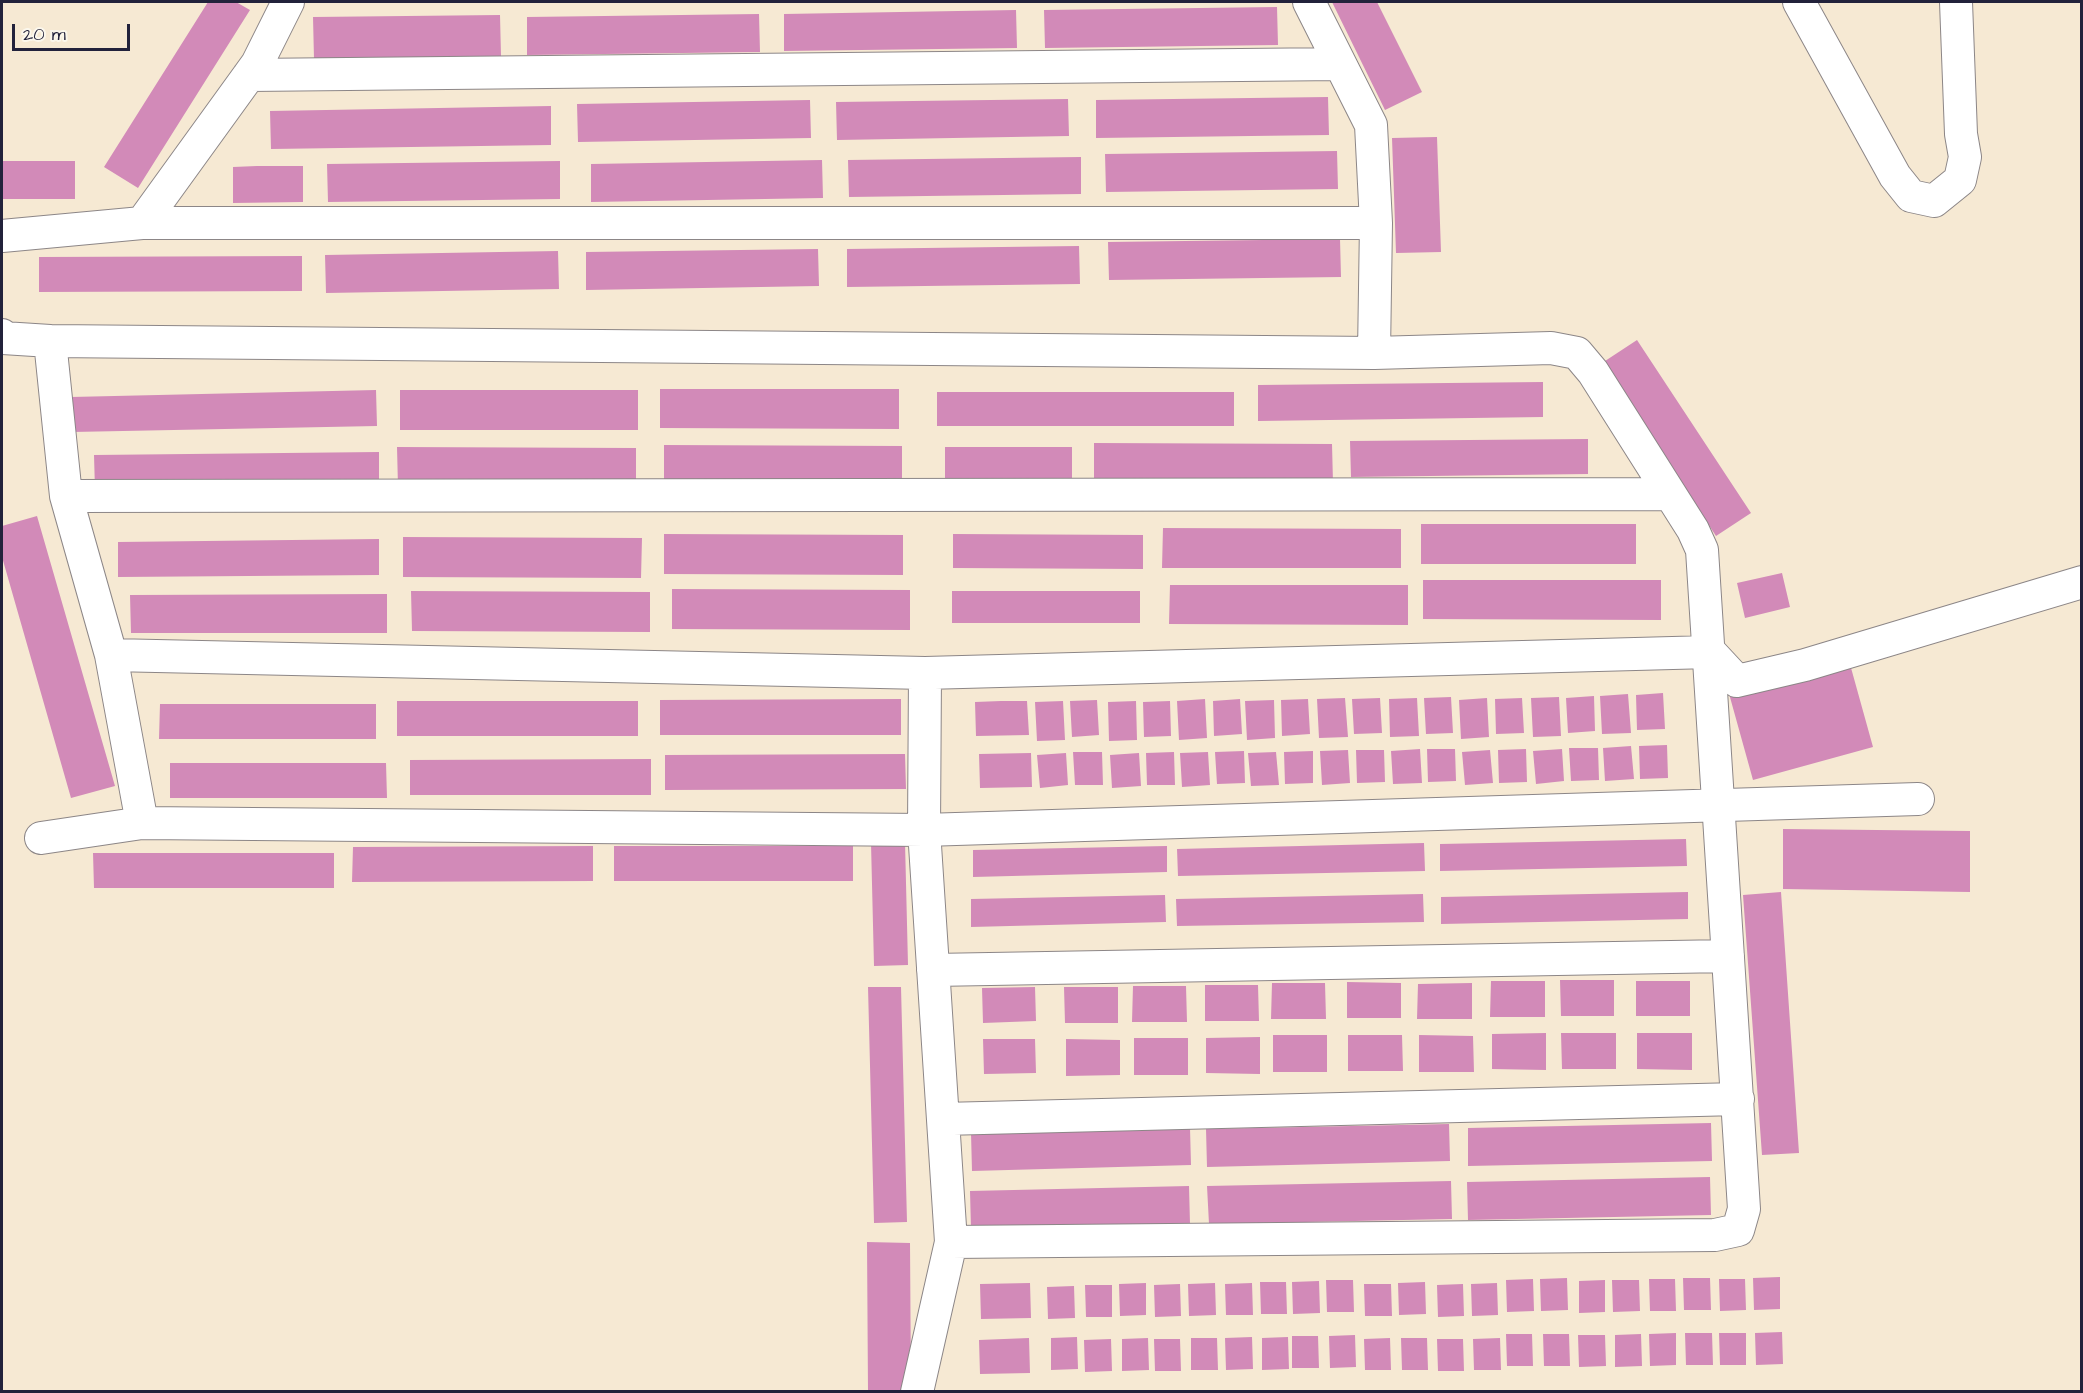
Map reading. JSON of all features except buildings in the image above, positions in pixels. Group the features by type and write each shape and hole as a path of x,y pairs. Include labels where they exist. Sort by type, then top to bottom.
{"street":[{"path":"142,223 257,64 288,2"},
{"path":"1309,2 1371,125 1376,223 1374,353"},
{"path":"1799,2 1895,176 1911,196 1934,201 1960,180 1965,157 1961,134 1956,2"},
{"path":"249,75 1341,64"},
{"path":"2,236 142,223 1376,223"},
{"path":"2,335 3,338 50,341 1374,353 1551,348 1577,353 1593,372 1693,530 1702,550 1744,1209 1738,1230 1715,1235 951,1242"},
{"path":"50,341 66,496 111,655 142,823"},
{"path":"66,496 1670,494"},
{"path":"111,655 926,673 1710,652 1737,681 1805,665 2082,582"},
{"path":"917,1392 951,1242 924,830 926,673"},
{"path":"41,838 142,823 924,830 1918,799"},
{"path":"933,970 1728,956"},
{"path":"943,1119 1738,1099"}]}
